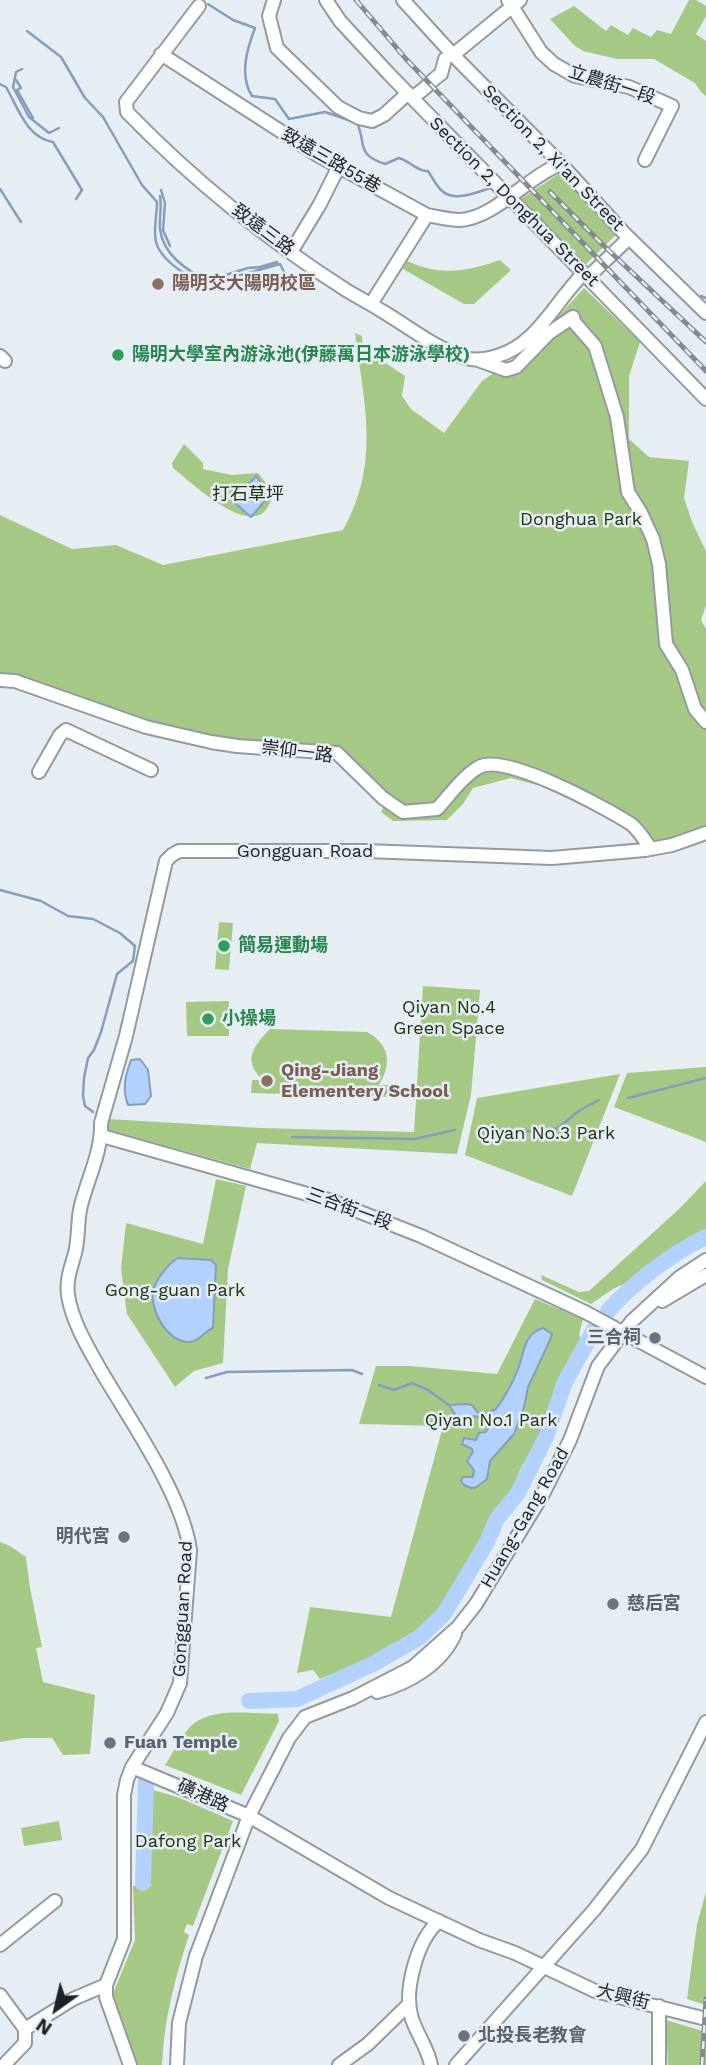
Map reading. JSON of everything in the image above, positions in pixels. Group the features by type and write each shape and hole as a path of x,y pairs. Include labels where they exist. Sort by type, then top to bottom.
{"street":[{"path":"274,0 269,16 277,48 338,107 359,118 372,121 412,94 426,88 430,80 441,74 449,57 510,1"},
{"name":"Section 2, Donghua Street","path":"326,0 340,21 706,399"},
{"name":"Section 2, Xi'an Street","path":"403,0 449,57 562,164 629,237 706,313"},
{"name":"立農街一段","path":"510,1 541,52 554,64 575,76 629,87 672,106 645,160"},
{"name":"致遠三路","path":"198,6 125,102 127,112 198,179 291,252 346,290 442,348 506,370 516,367 550,333 573,317 573,322 595,346 617,417 628,492 653,539 659,565 666,645 682,670 695,709 706,722"},
{"name":"致遠三路55巷","path":"161,54 338,168 426,215 466,219 500,202 551,167 562,164"},
{"path":"291,252 338,168"},
{"path":"370,303 426,215"},
{"path":"478,360 517,348 553,313 586,275 629,237"},
{"name":"崇仰一路","path":"0,680 15,681 146,727 211,742 337,753 383,798 403,812 437,810 479,767 495,763 542,778 634,826 651,849"},
{"path":"38,772 60,735 66,730 151,771"},
{"name":"Gongguan Road","path":"106,1985 124,1939 124,1795 180,1683 190,1550 187,1530 174,1499 89,1350 72,1311 68,1292 69,1269 75,1253 80,1208 126,1036 166,861 172,855 187,851 366,851 552,858 651,849 706,833"},
{"name":"三合街一段","path":"102,1124 332,1200 422,1236 623,1331 706,1377"},
{"name":"Huang-Gang Road","path":"177,2065 179,2023 189,1978 249,1816 289,1738 305,1717 353,1698 413,1667 458,1627 476,1604 536,1505 570,1440 598,1366 623,1331 656,1298 680,1277 706,1260"},
{"name":"Huang-Gang Road","path":"623,1331 669,1296 706,1275"},
{"path":"456,2065 544,1967 642,1849 706,1722"},
{"name":"磺港路","path":"137,1769 249,1816 389,1898 439,1921"},
{"path":"0,1945 55,1901"},
{"path":"431,2065 408,2004 416,1960 429,1930 439,1921"},
{"name":"大興街","path":"439,1921 595,1991 706,2018"},
{"path":"25,2029 73,1998 106,1985 106,1997 130,2065"},
{"path":"0,1995 25,2029 26,2043 4,2063"},
{"path":"339,2065 368,2045 408,2004"},
{"path":"659,2006 659,2065"}],"green space":[{"path":"689,0 696,0 706,6 706,16 696,34 706,41 706,96 695,83 654,59 617,59 583,51 550,19 574,6 606,31 611,25 628,35 633,28 651,37 657,30 671,34"},
{"path":"560,173 618,233 584,266 519,200"},
{"path":"500,260 511,270 474,304 464,304 403,269 407,261 431,269 453,271"},
{"name":"Donghua Park","path":"584,288 640,342 629,376 629,439 649,457 689,461 684,498 706,551 706,605 701,620 706,629 706,829 657,845 634,828 559,791 511,778 473,788 463,804 447,820 393,821 381,812 386,802 339,757 220,748 0,679 0,515 72,549 116,545 163,565 343,530 355,505 366,457 365,409 355,333 362,336 363,348 405,376 402,396 411,409 444,433 482,381 530,348"},
{"name":"打石草坪","path":"184,444 203,463 203,469 232,475 258,473 270,493 268,507 259,515 248,516 234,512 206,494 173,468 172,463"},
{"name":"簡易運動場","path":"219,922 233,923 229,970 215,969"},
{"name":"Qiyan No.4 Green Space","path":"423,986 480,990 471,1095 457,1154 257,1143 250,1169 106,1129 108,1119 261,1128 414,1132"},
{"name":"小操場","path":"229,1001 229,1036 187,1036 186,1002"},
{"path":"270,1029 367,1032 380,1043 386,1055 386,1069 379,1085 394,1085 394,1097 251,1093 252,1080 263,1080 253,1066 252,1054"},
{"path":"706,1067 706,1142 614,1107 627,1073"},
{"name":"Qiyan No.3 Park","path":"620,1074 572,1196 465,1155 477,1098"},
{"name":"Gong-guan Park","path":"216,1179 246,1186 228,1269 223,1363 194,1371 175,1387 127,1314 121,1269 126,1223 203,1244"},
{"path":"706,1181 706,1232 686,1243 679,1255 666,1264 613,1289 591,1304 542,1280 541,1275 579,1292 589,1291"},
{"name":"Qiyan No.1 Park","path":"535,1299 583,1319 579,1335 581,1339 557,1387 542,1430 512,1490 497,1509 486,1535 443,1610 416,1634 385,1652 320,1679 313,1670 297,1673 310,1607 391,1617 443,1426 359,1424 376,1366 410,1366 497,1374"},
{"path":"0,1542 26,1557 42,1647 36,1648 43,1682 95,1695 90,1754 63,1755 52,1738 24,1738 0,1742"},
{"path":"219,1714 278,1714 279,1721 241,1795 165,1765 189,1728 198,1721"},
{"name":"Dafong Park","path":"150,1789 180,1798 233,1821 193,1926 187,1924 184,1932 189,1935 171,1999 162,2065 135,2065 114,1991 135,1940 133,1886 151,1886"},
{"path":"59,1821 62,1840 24,1846 21,1828"},
{"path":"706,1892 706,2005 687,1999 697,1924"},
{"path":"666,2020 706,2032 706,2065 668,2065"}],"water":[{"path":"256,476 270,495 251,517 234,502"},
{"path":"140,1059 148,1070 151,1096 145,1104 128,1105 125,1088 127,1072 131,1060"},
{"path":"178,1258 211,1260 216,1265 213,1328 190,1342 182,1341 167,1331 154,1305 156,1284 167,1267"},
{"path":"543,1328 552,1334 528,1387 514,1434 490,1461 487,1479 475,1488 466,1486 461,1480 463,1477 473,1477 474,1470 467,1461 473,1452 462,1444 464,1438 476,1440 479,1433 488,1429 484,1418 474,1416 469,1422 461,1423 449,1405 472,1405 479,1414 496,1409 514,1379 528,1339"}],"waterway":[{"path":"208,4 233,20 255,28 247,53 245,71 252,96 275,99 289,119 325,112 357,123 369,156 385,164 399,158 428,171 446,194 459,196 491,188"},
{"path":"27,31 61,57 85,98 103,117 142,185 157,202 156,242 169,262 205,285 280,264 284,272"},
{"path":"22,69 16,72 13,87 29,117 49,133 59,128"},
{"path":"16,80 21,88 17,90 33,118"},
{"path":"0,84 6,87 19,113 36,135 53,142 82,190 76,199"},
{"path":"0,189 21,222"},
{"path":"161,190 165,203 163,230 170,246"},
{"path":"160,196 160,229 166,246 183,266 206,281 277,262"},
{"path":"701,296 706,298"},
{"path":"0,890 41,901 68,916 93,919 120,933 135,946 133,961 117,974 101,1032 88,1058 83,1096 85,1106 93,1112"},
{"path":"628,1098 706,1078"},
{"path":"486,1129 535,1132 558,1128 580,1110 599,1100"},
{"path":"292,1137 415,1139 455,1130"},
{"path":"608,1311 654,1270 680,1251 706,1237"},
{"path":"249,1701 297,1699 373,1664 420,1637 444,1614 487,1542 497,1519 518,1493 546,1437 565,1382 595,1328"},
{"path":"206,1378 227,1372 352,1370 362,1374"},
{"path":"379,1385 394,1390 412,1383 428,1390 449,1405"},
{"path":"143,1883 146,1782"}],"railway":[{"path":"356,0 406,59 706,371"},
{"path":"550,192 706,342"},
{"path":"702,2065 706,1999"}],"place":[{"name":"陽明交大陽明校區","path":"158,284"},
{"name":"陽明大學室內游泳池(伊藤萬日本游泳學校)","path":"118,355"},
{"name":"簡易運動場","path":"224,946"},
{"name":"小操場","path":"208,1019"},
{"name":"Qing-Jiang Elementery School","path":"267,1081"},
{"name":"三合祠","path":"655,1338"},
{"name":"明代宮","path":"124,1537"},
{"name":"慈后宮","path":"613,1604"},
{"name":"Fuan Temple","path":"110,1743"},
{"name":"北投長老教會","path":"464,2036"}]}
